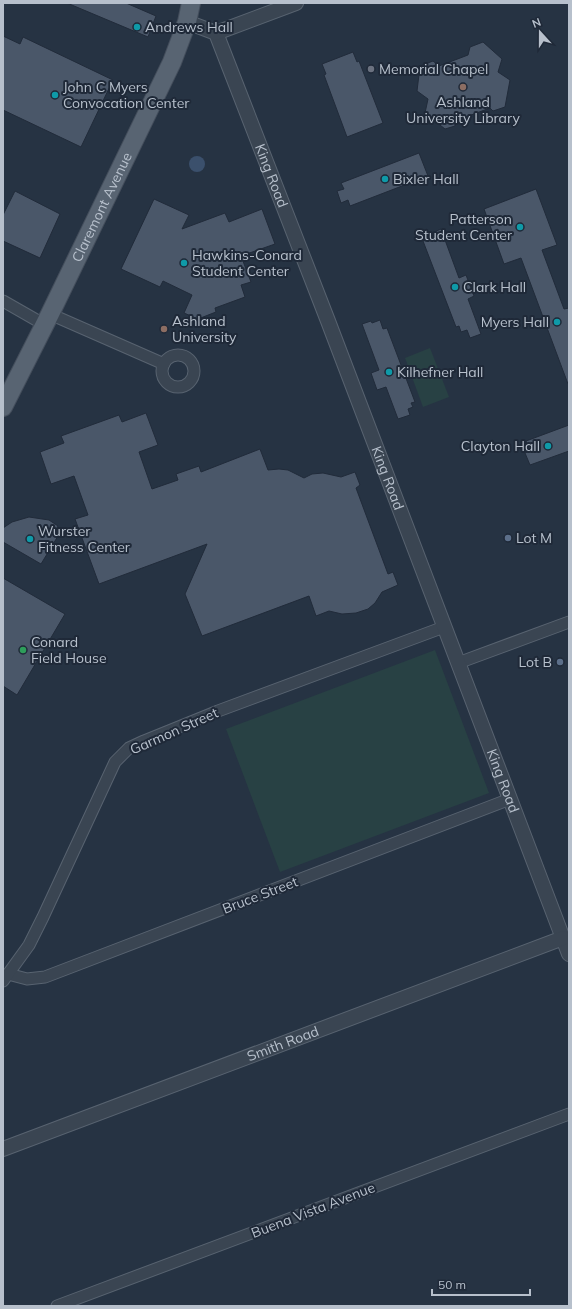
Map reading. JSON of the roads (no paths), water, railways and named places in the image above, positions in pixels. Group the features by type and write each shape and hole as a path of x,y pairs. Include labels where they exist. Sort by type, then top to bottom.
{"main road":[{"name":"Claremont Avenue","path":"3,407 47,320 172,62 187,22 191,3"}],"street":[{"path":"187,22 216,33 296,3"},
{"name":"King Road","path":"216,33 510,799 566,937 569,954"},
{"path":"3,300 47,320 164,364"},
{"path":"458,663 569,622"},
{"name":"Garmon Street","path":"6,978 29,944 43,917 115,762 129,748 216,712 444,627"},
{"name":"Bruce Street","path":"6,978 27,979 45,977 510,799"},
{"name":"Smith Road","path":"3,1149 566,937"},
{"name":"Buena Vista Avenue","path":"57,1306 569,1114"}],"water":[{"path":"197,156 204,161 205,164 200,171 197,172 190,167 189,164 194,157"}],"place":[{"name":"Andrews Hall","path":"137,27"},
{"name":"Memorial Chapel","path":"371,69"},
{"name":"Ashland University Library","path":"463,87"},
{"name":"John C Myers Convocation Center","path":"55,95"},
{"name":"Bixler Hall","path":"385,179"},
{"name":"Patterson Student Center","path":"520,227"},
{"name":"Hawkins-Conard Student Center","path":"184,263"},
{"name":"Clark Hall","path":"455,287"},
{"name":"Myers Hall","path":"557,322"},
{"name":"Ashland University","path":"164,329"},
{"name":"Kilhefner Hall","path":"389,372"},
{"name":"Clayton Hall","path":"548,446"},
{"name":"Lot M","path":"508,538"},
{"name":"Wurster Fitness Center","path":"30,539"},
{"name":"Conard Field House","path":"23,650"},
{"name":"Lot B","path":"560,662"}]}
